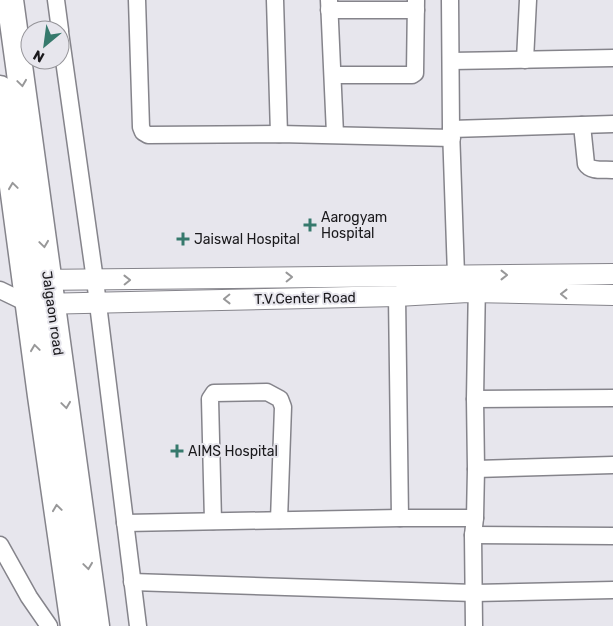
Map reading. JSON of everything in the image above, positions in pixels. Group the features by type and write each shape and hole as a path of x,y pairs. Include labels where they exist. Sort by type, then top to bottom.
{"highway":[{"name":"Jalgaon road","path":"10,0 74,626"},
{"name":"Jalgaon road","path":"0,89 2,123 39,292 96,626"}],"street":[{"path":"56,0 59,20"},
{"path":"137,0 141,128 148,135 452,133 582,124 613,124"},
{"path":"275,0 279,134"},
{"path":"450,0 452,133 467,284 475,399 474,626"},
{"path":"525,60 528,0"},
{"path":"333,76 412,75 415,73 416,5 329,5 335,134"},
{"path":"451,61 613,58"},
{"path":"65,70 98,302 138,626"},
{"path":"582,124 586,164 588,167 592,169 613,170"},
{"name":"T.V.Center Road","path":"0,285 98,302 397,296 467,284 613,274"},
{"name":"T.V.Center Road","path":"0,290 39,292 95,280 467,284 613,295"},
{"path":"397,296 400,518"},
{"path":"213,521 210,399 214,393 267,392 280,399 283,407 279,520"},
{"path":"475,399 613,398"},
{"path":"476,469 613,465"},
{"path":"125,523 475,518"},
{"path":"473,535 613,536"},
{"path":"0,545 29,597 49,626"},
{"path":"132,582 474,593 613,590"}],"place":[{"name":"Aarogyam Hospital","path":"310,225"},
{"name":"Jaiswal Hospital","path":"183,239"},
{"name":"AIMS Hospital","path":"177,451"}]}
